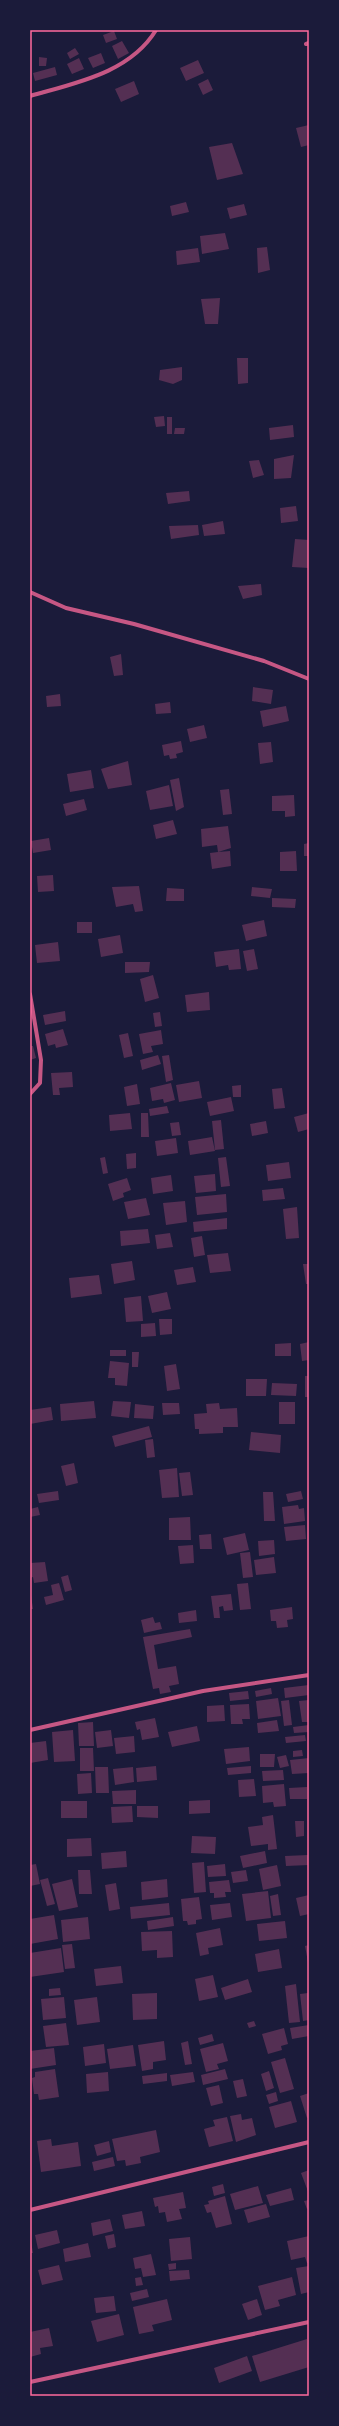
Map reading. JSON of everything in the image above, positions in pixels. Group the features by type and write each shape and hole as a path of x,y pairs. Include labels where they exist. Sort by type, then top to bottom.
{"street":[{"path":"30,96 87,79 122,64 148,44 156,30"},
{"path":"30,592 66,608 134,624 264,661 309,679"},
{"path":"30,994 42,1060 40,1083 30,1094"},
{"path":"30,1730 203,1691 309,1675"},
{"path":"30,2210 309,2142"},
{"path":"30,2382 309,2322"}],"building":[{"path":"114,31 117,39 106,43 103,35"},
{"path":"122,41 129,53 118,59 112,46"},
{"path":"75,48 79,54 70,59 67,53"},
{"path":"101,53 105,63 93,68 88,58"},
{"path":"39,57 47,58 46,66 39,66"},
{"path":"79,58 84,69 72,74 67,64"},
{"path":"198,60 204,73 186,81 180,68"},
{"path":"55,67 57,75 35,81 33,73"},
{"path":"208,79 213,90 203,95 198,84"},
{"path":"134,81 139,94 121,102 115,89"},
{"path":"309,125 309,145 301,147 296,128"},
{"path":"232,143 243,174 217,180 209,147"},
{"path":"186,202 189,212 172,216 170,206"},
{"path":"244,204 247,215 230,219 227,208"},
{"path":"225,233 229,249 202,254 200,236"},
{"path":"267,247 270,270 258,273 257,248"},
{"path":"198,248 200,262 177,265 176,251"},
{"path":"220,298 218,324 205,324 201,299"},
{"path":"237,358 248,358 248,383 238,384"},
{"path":"182,367 182,380 173,384 159,380 160,370"},
{"path":"164,416 165,426 156,427 154,417"},
{"path":"167,417 172,417 172,434 167,434"},
{"path":"293,425 294,437 270,440 269,428"},
{"path":"175,428 185,428 184,434 174,434"},
{"path":"294,455 291,478 274,479 274,459"},
{"path":"259,460 264,475 253,478 249,461"},
{"path":"189,491 190,501 168,504 166,493"},
{"path":"296,506 298,521 281,523 280,508"},
{"path":"223,521 225,534 204,536 202,525"},
{"path":"198,525 199,535 171,539 169,526"},
{"path":"295,539 309,540 309,568 292,567"},
{"path":"261,584 262,595 243,599 238,586"},
{"path":"121,654 123,675 114,676 110,657"},
{"path":"253,687 273,690 271,704 252,701"},
{"path":"60,694 61,706 47,707 46,696"},
{"path":"170,702 171,713 156,714 155,704"},
{"path":"286,706 289,721 263,727 260,711"},
{"path":"204,725 207,738 190,742 187,729"},
{"path":"181,741 183,752 176,754 177,758 170,759 169,755 164,756 162,745"},
{"path":"271,742 273,762 260,764 258,743"},
{"path":"128,761 132,785 108,789 101,769"},
{"path":"91,770 94,788 70,792 67,774"},
{"path":"179,778 184,807 176,811 170,780"},
{"path":"169,785 173,806 150,810 146,791"},
{"path":"229,789 232,814 223,815 220,790"},
{"path":"294,795 295,816 285,817 285,811 272,811 272,796"},
{"path":"84,799 87,810 66,816 63,804"},
{"path":"173,820 177,834 156,839 153,825"},
{"path":"228,826 231,848 218,852 217,845 202,847 201,829"},
{"path":"49,838 51,850 33,853 31,841"},
{"path":"309,843 309,856 304,856 304,844"},
{"path":"230,851 231,866 212,869 210,853"},
{"path":"296,851 297,871 280,871 280,852"},
{"path":"53,875 54,891 38,892 37,876"},
{"path":"139,886 143,911 135,912 133,904 116,907 112,887"},
{"path":"252,887 272,889 270,898 251,896"},
{"path":"167,888 184,889 184,901 166,901"},
{"path":"272,898 296,899 295,908 272,907"},
{"path":"264,920 267,936 246,941 242,925"},
{"path":"77,922 92,922 92,933 77,933"},
{"path":"120,935 123,953 101,957 98,939"},
{"path":"58,942 60,961 37,963 35,945"},
{"path":"239,949 241,969 229,970 228,965 216,967 214,952"},
{"path":"254,949 258,969 247,971 243,951"},
{"path":"125,962 150,962 149,972 125,973"},
{"path":"153,975 159,998 145,1002 140,979"},
{"path":"209,992 210,1010 187,1012 185,995"},
{"path":"65,1011 66,1021 45,1025 43,1015"},
{"path":"160,1012 162,1026 155,1027 153,1013"},
{"path":"63,1029 68,1045 56,1048 55,1044 48,1046 45,1034"},
{"path":"161,1030 163,1044 151,1046 153,1052 143,1054 139,1034"},
{"path":"128,1033 133,1056 124,1058 119,1035"},
{"path":"30,1046 33,1046 36,1058 30,1060"},
{"path":"158,1055 161,1064 142,1070 140,1060"},
{"path":"169,1055 173,1080 166,1082 162,1056"},
{"path":"72,1072 73,1087 59,1088 60,1095 53,1095 51,1073"},
{"path":"199,1081 202,1098 179,1102 176,1085"},
{"path":"171,1083 175,1100 164,1103 163,1099 152,1101 150,1088"},
{"path":"137,1084 140,1104 127,1106 124,1087"},
{"path":"241,1085 241,1097 233,1097 232,1086"},
{"path":"282,1088 285,1108 274,1109 272,1089"},
{"path":"231,1097 234,1111 210,1116 207,1102"},
{"path":"167,1106 169,1113 150,1116 149,1109"},
{"path":"130,1113 132,1129 110,1131 109,1115"},
{"path":"141,1113 148,1113 149,1137 141,1137"},
{"path":"309,1113 309,1129 298,1132 294,1117"},
{"path":"221,1120 224,1149 215,1150 212,1121"},
{"path":"266,1121 268,1133 252,1136 250,1124"},
{"path":"179,1122 181,1135 172,1136 170,1123"},
{"path":"212,1137 215,1151 190,1155 188,1141"},
{"path":"176,1138 178,1153 157,1156 155,1141"},
{"path":"136,1153 136,1168 127,1169 126,1154"},
{"path":"105,1157 108,1173 103,1174 100,1158"},
{"path":"226,1157 230,1186 221,1187 218,1158"},
{"path":"289,1162 291,1178 268,1181 266,1165"},
{"path":"215,1174 216,1191 196,1193 194,1176"},
{"path":"171,1175 173,1191 153,1194 151,1178"},
{"path":"127,1178 131,1190 123,1193 124,1197 113,1201 108,1184"},
{"path":"283,1188 285,1199 263,1201 262,1190"},
{"path":"226,1194 227,1212 197,1215 195,1197"},
{"path":"146,1198 150,1215 128,1219 124,1202"},
{"path":"185,1201 187,1222 166,1225 163,1203"},
{"path":"297,1207 299,1238 286,1239 283,1209"},
{"path":"227,1218 227,1229 194,1232 193,1222"},
{"path":"148,1229 150,1243 121,1246 120,1231"},
{"path":"170,1233 173,1247 157,1249 155,1235"},
{"path":"202,1236 205,1255 194,1257 191,1238"},
{"path":"228,1253 231,1271 210,1273 207,1255"},
{"path":"132,1261 135,1280 114,1284 111,1264"},
{"path":"303,1264 309,1264 309,1284 306,1284"},
{"path":"193,1267 196,1282 177,1285 174,1270"},
{"path":"99,1275 102,1294 71,1298 69,1278"},
{"path":"167,1292 171,1309 152,1313 148,1296"},
{"path":"141,1296 143,1321 126,1322 124,1298"},
{"path":"159,1319 172,1319 172,1334 160,1335"},
{"path":"155,1323 156,1336 141,1337 141,1324"},
{"path":"309,1342 309,1360 302,1361 300,1344"},
{"path":"291,1343 291,1356 275,1356 275,1344"},
{"path":"110,1350 126,1350 126,1356 110,1356"},
{"path":"132,1352 139,1352 138,1367 132,1367"},
{"path":"110,1361 129,1363 127,1386 115,1385 115,1378 108,1378"},
{"path":"176,1364 180,1389 167,1391 164,1366"},
{"path":"305,1376 309,1376 309,1397 305,1397"},
{"path":"246,1379 267,1379 266,1396 246,1396"},
{"path":"272,1383 297,1384 296,1396 271,1395"},
{"path":"94,1401 96,1418 61,1421 60,1404"},
{"path":"113,1401 131,1402 129,1418 111,1416"},
{"path":"279,1402 295,1402 295,1424 279,1424"},
{"path":"162,1403 179,1403 180,1414 163,1415"},
{"path":"219,1403 220,1409 237,1408 238,1427 223,1427 223,1433 199,1434 199,1429 195,1429 194,1414 207,1413 206,1404"},
{"path":"135,1404 154,1406 153,1419 134,1418"},
{"path":"51,1407 53,1420 30,1424 30,1410"},
{"path":"149,1426 152,1437 115,1447 112,1436"},
{"path":"251,1432 281,1435 280,1453 249,1450"},
{"path":"153,1439 155,1457 147,1458 145,1440"},
{"path":"74,1463 78,1483 66,1486 61,1466"},
{"path":"177,1468 179,1497 162,1498 159,1470"},
{"path":"190,1472 193,1495 182,1496 179,1473"},
{"path":"58,1491 59,1500 39,1503 37,1494"},
{"path":"301,1491 303,1499 288,1502 286,1494"},
{"path":"263,1492 273,1492 275,1521 264,1521"},
{"path":"298,1505 299,1509 304,1508 305,1521 284,1524 282,1507"},
{"path":"38,1507 40,1515 30,1517 30,1509"},
{"path":"190,1517 191,1540 169,1540 169,1518"},
{"path":"305,1525 306,1539 286,1541 284,1527"},
{"path":"245,1533 249,1550 227,1555 223,1538"},
{"path":"211,1534 212,1549 200,1549 199,1535"},
{"path":"274,1540 275,1554 259,1556 258,1541"},
{"path":"193,1545 194,1563 180,1564 178,1546"},
{"path":"250,1552 253,1577 243,1578 240,1553"},
{"path":"274,1557 276,1573 256,1575 254,1560"},
{"path":"45,1562 48,1581 34,1583 33,1577 30,1578 30,1563"},
{"path":"68,1575 72,1590 65,1592 61,1577"},
{"path":"59,1583 64,1600 46,1605 44,1597 53,1595 51,1585"},
{"path":"248,1583 251,1609 240,1610 237,1584"},
{"path":"30,1589 33,1609 30,1609"},
{"path":"231,1594 233,1610 224,1611 223,1606 219,1607 220,1618 214,1618 211,1596"},
{"path":"292,1607 293,1619 287,1620 288,1627 277,1628 276,1621 271,1621 270,1610"},
{"path":"196,1610 197,1621 179,1623 178,1613"},
{"path":"153,1617 155,1623 160,1622 162,1629 144,1633 141,1620"},
{"path":"190,1629 192,1637 154,1645 158,1669 176,1666 179,1684 169,1686 171,1692 160,1694 159,1688 153,1689 143,1637"},
{"path":"309,1685 309,1695 285,1698 284,1688"},
{"path":"271,1688 272,1694 256,1697 255,1691"},
{"path":"248,1691 249,1699 230,1701 229,1693"},
{"path":"278,1698 281,1716 258,1719 256,1701"},
{"path":"289,1700 292,1725 284,1726 281,1701"},
{"path":"309,1700 309,1722 302,1722 299,1701"},
{"path":"249,1704 250,1719 242,1719 243,1724 231,1724 230,1705"},
{"path":"224,1705 225,1721 207,1722 207,1706"},
{"path":"155,1718 159,1737 142,1740 140,1729 137,1730 135,1722"},
{"path":"277,1720 279,1731 258,1733 257,1723"},
{"path":"93,1722 94,1746 79,1746 78,1723"},
{"path":"309,1725 309,1732 294,1733 293,1727"},
{"path":"197,1726 200,1741 172,1747 168,1732"},
{"path":"73,1730 75,1761 54,1762 52,1732"},
{"path":"111,1730 113,1746 97,1748 95,1732"},
{"path":"305,1735 306,1741 286,1743 285,1737"},
{"path":"134,1736 135,1752 116,1754 114,1738"},
{"path":"46,1741 48,1760 30,1763 30,1743"},
{"path":"249,1747 250,1761 226,1764 224,1749"},
{"path":"80,1748 93,1748 94,1771 80,1771"},
{"path":"302,1750 303,1756 293,1757 293,1751"},
{"path":"260,1754 275,1754 274,1767 260,1767"},
{"path":"286,1755 289,1766 280,1768 277,1757"},
{"path":"309,1758 309,1773 292,1774 290,1760"},
{"path":"156,1766 157,1780 137,1782 136,1768"},
{"path":"251,1766 251,1773 228,1775 227,1768"},
{"path":"95,1767 108,1767 109,1793 96,1793"},
{"path":"133,1767 134,1782 115,1785 113,1769"},
{"path":"283,1770 284,1780 263,1781 262,1771"},
{"path":"91,1773 92,1793 78,1794 77,1774"},
{"path":"254,1779 256,1796 239,1797 238,1780"},
{"path":"284,1784 286,1806 274,1807 273,1802 263,1803 262,1786"},
{"path":"307,1787 307,1799 290,1799 289,1788"},
{"path":"136,1790 136,1804 113,1804 112,1791"},
{"path":"210,1800 210,1813 189,1814 189,1801"},
{"path":"61,1801 87,1801 87,1818 61,1818"},
{"path":"132,1806 133,1822 112,1823 111,1807"},
{"path":"137,1806 158,1806 158,1818 137,1817"},
{"path":"273,1815 277,1849 268,1850 268,1844 251,1846 248,1827 263,1825 262,1817"},
{"path":"295,1821 304,1821 304,1836 296,1837"},
{"path":"192,1836 216,1837 215,1854 191,1853"},
{"path":"91,1838 92,1856 67,1857 67,1839"},
{"path":"126,1851 127,1867 102,1869 101,1853"},
{"path":"265,1851 267,1863 243,1868 240,1856"},
{"path":"308,1855 309,1865 286,1866 285,1856"},
{"path":"204,1862 206,1892 194,1893 192,1863"},
{"path":"36,1864 40,1884 30,1886 30,1865"},
{"path":"225,1864 226,1876 208,1877 207,1866"},
{"path":"277,1865 281,1886 263,1890 259,1869"},
{"path":"78,1870 90,1870 92,1894 79,1894"},
{"path":"246,1870 248,1881 233,1883 231,1872"},
{"path":"48,1878 55,1904 47,1906 40,1880"},
{"path":"72,1879 78,1907 59,1911 52,1884"},
{"path":"167,1879 168,1897 142,1900 141,1882"},
{"path":"229,1880 231,1892 225,1892 226,1897 214,1898 214,1893 210,1893 209,1882"},
{"path":"116,1883 120,1909 109,1911 105,1885"},
{"path":"268,1891 271,1918 246,1921 242,1894"},
{"path":"278,1894 281,1915 273,1916 270,1896"},
{"path":"309,1895 309,1914 300,1916 296,1898"},
{"path":"199,1897 202,1919 196,1920 196,1924 188,1925 187,1921 183,1921 181,1899"},
{"path":"169,1903 170,1915 131,1919 130,1907"},
{"path":"230,1903 232,1917 212,1920 210,1905"},
{"path":"54,1915 58,1939 30,1944 30,1919"},
{"path":"88,1917 90,1939 63,1942 61,1920"},
{"path":"173,1917 174,1926 148,1930 147,1921"},
{"path":"285,1921 287,1938 259,1941 257,1924"},
{"path":"220,1928 223,1945 208,1948 209,1954 200,1956 196,1933"},
{"path":"172,1931 173,1957 157,1958 157,1950 142,1951 141,1932"},
{"path":"72,1944 75,1968 65,1969 62,1945"},
{"path":"309,1945 309,1961 308,1962 305,1946"},
{"path":"61,1948 64,1972 30,1977 30,1953"},
{"path":"279,1949 282,1968 258,1972 255,1954"},
{"path":"121,1966 123,1983 96,1986 94,1969"},
{"path":"213,1975 218,1997 199,2001 195,1979"},
{"path":"248,1979 252,1992 225,2000 221,1988"},
{"path":"296,1984 300,2022 289,2023 285,1986"},
{"path":"60,1988 61,1995 49,1996 49,1989"},
{"path":"157,1993 157,2019 133,2020 132,1994"},
{"path":"308,1993 309,2020 303,2021 300,1994"},
{"path":"64,1997 66,2018 43,2020 41,1999"},
{"path":"97,1997 100,2022 77,2025 74,2000"},
{"path":"254,2021 256,2026 249,2028 247,2023"},
{"path":"66,2023 69,2045 46,2047 43,2026"},
{"path":"309,2025 309,2036 292,2039 290,2028"},
{"path":"284,2028 288,2044 281,2046 282,2050 268,2054 262,2034"},
{"path":"212,2034 214,2041 200,2045 198,2038"},
{"path":"164,2041 166,2060 153,2062 153,2069 142,2071 138,2045"},
{"path":"188,2041 192,2064 185,2065 181,2043"},
{"path":"223,2043 228,2061 217,2064 219,2069 206,2072 200,2049"},
{"path":"104,2044 106,2063 85,2066 83,2047"},
{"path":"133,2045 136,2066 110,2069 107,2049"},
{"path":"54,2048 56,2065 30,2069 30,2051"},
{"path":"285,2058 294,2089 280,2093 271,2062"},
{"path":"55,2069 59,2097 39,2100 38,2094 34,2094 32,2078 35,2077 35,2072"},
{"path":"225,2069 228,2079 203,2085 201,2075"},
{"path":"269,2071 274,2088 266,2091 261,2074"},
{"path":"108,2072 109,2091 87,2093 86,2074"},
{"path":"193,2072 195,2082 172,2086 170,2075"},
{"path":"167,2073 167,2081 143,2084 142,2076"},
{"path":"243,2079 247,2096 237,2098 233,2081"},
{"path":"219,2085 223,2103 211,2106 206,2088"},
{"path":"276,2092 278,2101 269,2104 266,2095"},
{"path":"309,2093 309,2117 307,2118 300,2096"},
{"path":"291,2101 297,2122 275,2128 269,2107"},
{"path":"241,2114 242,2120 252,2118 256,2135 236,2142 230,2116"},
{"path":"227,2117 233,2141 209,2147 204,2129 215,2126 213,2120"},
{"path":"156,2130 160,2152 140,2157 141,2163 126,2166 125,2160 117,2161 112,2139"},
{"path":"51,2139 52,2146 78,2142 81,2166 41,2172 37,2141"},
{"path":"109,2141 111,2152 97,2156 94,2145"},
{"path":"113,2157 115,2166 94,2171 92,2162"},
{"path":"309,2170 309,2194 301,2173"},
{"path":"223,2184 225,2193 214,2196 212,2187"},
{"path":"258,2186 263,2203 235,2210 230,2194"},
{"path":"291,2188 294,2200 270,2206 266,2195"},
{"path":"183,2192 186,2208 179,2209 182,2219 167,2222 165,2212 159,2213 158,2206 155,2207 153,2198"},
{"path":"225,2196 232,2224 216,2228 211,2212 207,2213 204,2205 209,2204 208,2201"},
{"path":"309,2200 309,2208 307,2209 304,2201"},
{"path":"266,2204 270,2217 248,2223 244,2210"},
{"path":"142,2211 145,2226 125,2229 122,2215"},
{"path":"110,2219 113,2231 93,2236 91,2223"},
{"path":"57,2230 60,2243 38,2249 35,2235"},
{"path":"114,2234 116,2247 108,2249 105,2236"},
{"path":"30,2236 33,2253 30,2253"},
{"path":"309,2236 309,2263 307,2263 305,2257 291,2260 287,2241"},
{"path":"190,2237 192,2259 171,2261 169,2239"},
{"path":"88,2243 91,2257 65,2262 63,2249"},
{"path":"151,2254 156,2275 143,2277 141,2268 135,2269 133,2258"},
{"path":"176,2263 176,2269 169,2270 168,2264"},
{"path":"59,2265 63,2280 42,2285 38,2270"},
{"path":"309,2266 309,2292 301,2294 296,2268"},
{"path":"189,2270 190,2279 170,2281 169,2271"},
{"path":"141,2277 143,2285 136,2286 135,2278"},
{"path":"292,2277 296,2295 278,2300 280,2306 265,2310 258,2286"},
{"path":"147,2289 149,2297 132,2301 130,2293"},
{"path":"114,2296 116,2311 96,2313 94,2298"},
{"path":"167,2299 172,2320 152,2325 154,2331 139,2334 133,2307"},
{"path":"257,2299 262,2315 248,2320 242,2304"},
{"path":"119,2314 124,2335 97,2342 91,2321"},
{"path":"49,2328 53,2346 40,2348 41,2354 30,2357 30,2332"},
{"path":"307,2339 309,2367 260,2382 252,2356"},
{"path":"247,2356 252,2371 219,2383 214,2368"}]}
